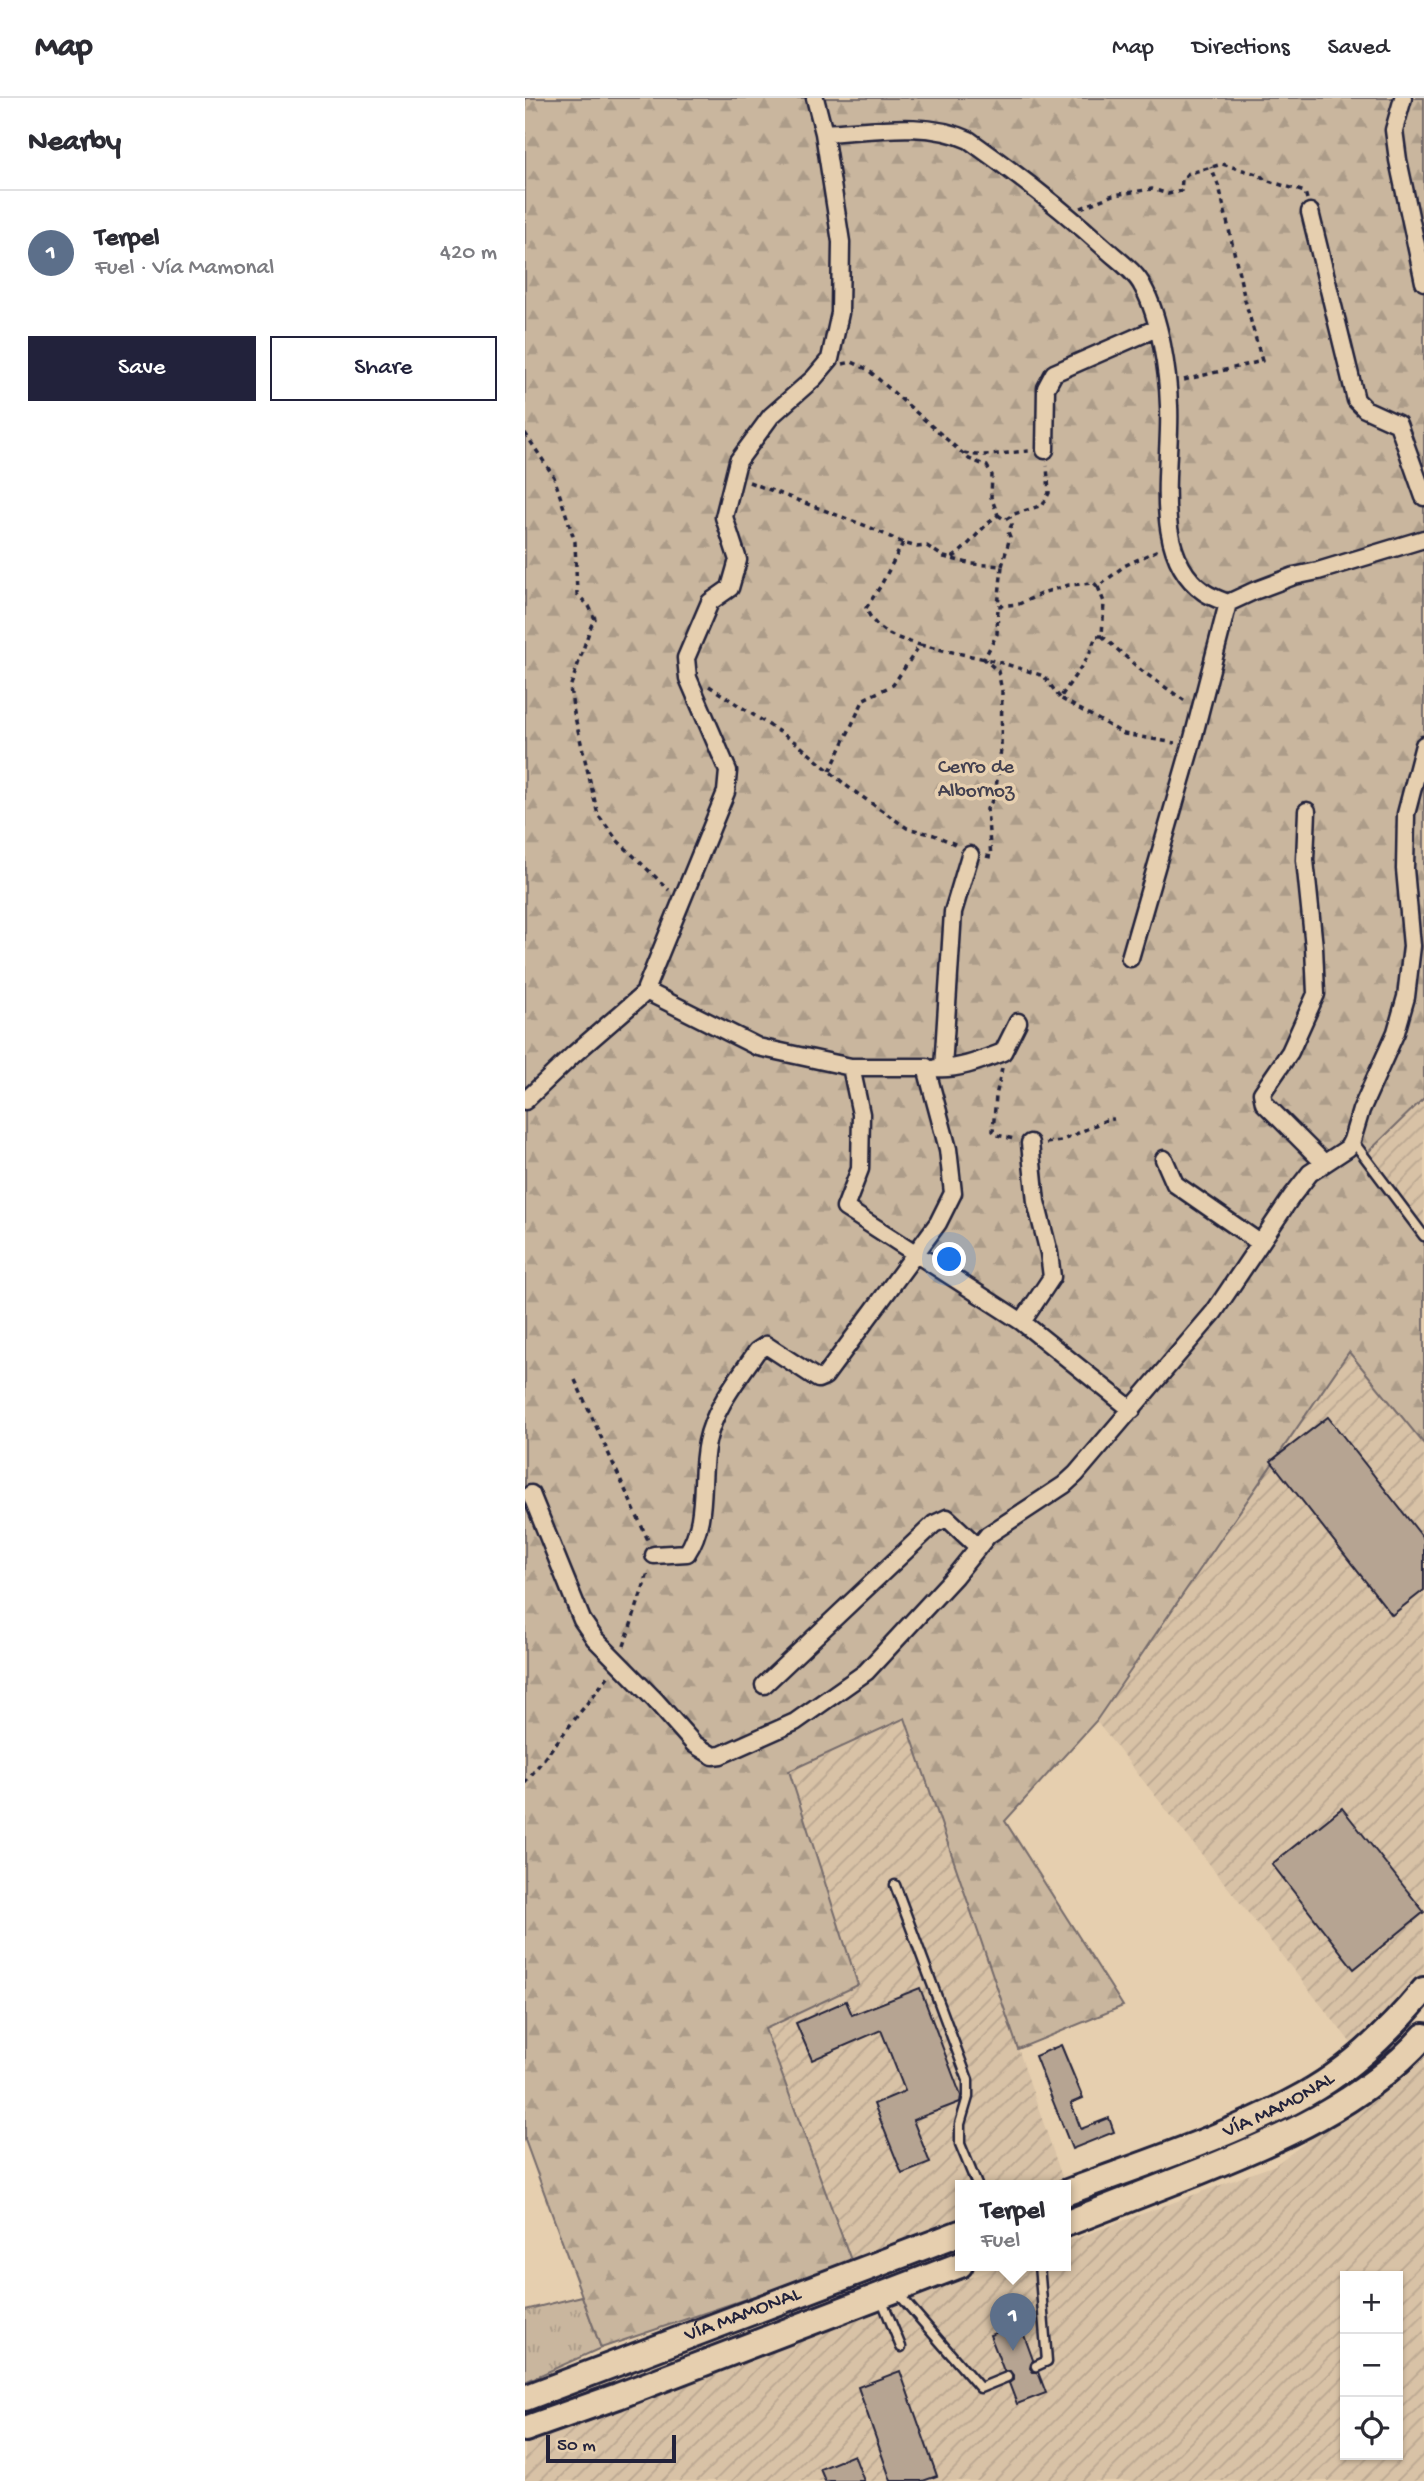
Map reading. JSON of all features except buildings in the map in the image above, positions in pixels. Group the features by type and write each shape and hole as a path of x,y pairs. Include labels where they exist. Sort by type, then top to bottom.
{"main road":[{"name":"VÍA MAMONAL","path":"1071,2191 1233,2128 1304,2095 1347,2066 1384,2034 1424,1990"},
{"name":"VÍA MAMONAL","path":"1071,2222 1248,2152 1320,2119 1370,2086 1424,2036"},
{"name":"VÍA MAMONAL","path":"525,2398 955,2235"},
{"name":"VÍA MAMONAL","path":"525,2429 955,2267"}],"street":[{"path":"525,1101 647,991 726,792 728,771 688,678 686,658 710,602 730,588 738,560 724,517 738,461 771,416 814,378 830,359 841,313 841,254 824,133 815,98"},
{"path":"1403,98 1394,130 1424,282"},
{"path":"824,133 907,128 957,134 1023,178 1065,212 1143,284 1164,357 1170,405 1167,499 1173,542 1187,575 1205,593 1228,603"},
{"path":"1310,212 1356,400 1365,410 1398,424 1424,497"},
{"path":"1045,450 1046,388 1054,373 1157,328"},
{"path":"1130,958 1201,711 1228,603 1254,590 1294,576 1424,540"},
{"path":"531,1494 582,1620 595,1639 694,1744 713,1755 721,1755 795,1721 866,1672 955,1576 988,1535 1076,1474 1214,1312 1310,1173 1347,1148 1352,1140 1361,1111 1396,1032 1418,946 1405,869 1406,814 1417,793 1424,745"},
{"path":"1307,811 1305,860 1316,994 1290,1052 1262,1093 1264,1103 1324,1163"},
{"path":"943,1068 953,912 970,855"},
{"path":"647,991 758,1047 851,1067 943,1068 977,1061 1003,1052 1018,1021"},
{"path":"851,1067 861,1114 860,1169 845,1208 1022,1322 1132,1410"},
{"path":"654,1555 687,1553 693,1544 701,1516 707,1442 720,1408 757,1351 766,1346 818,1379 825,1376 938,1223 953,1193 948,1149 926,1067"},
{"path":"1022,1322 1052,1277 1036,1202 1030,1143"},
{"path":"1164,1159 1175,1184 1260,1243"},
{"path":"764,1685 934,1524 947,1518 978,1547"}],"lane":[{"path":"1352,1140 1424,1236"},
{"path":"895,1885 968,2080 968,2097 960,2124 960,2144 975,2180"},
{"path":"1036,2366 1047,2361 1040,2271"},
{"path":"887,2293 901,2347"},
{"path":"887,2293 980,2388 1007,2377"}],"path":[{"path":"1065,212 1113,195 1152,189 1168,194 1181,191 1182,180 1187,174 1222,164 1305,192 1310,212"},
{"path":"1167,385 1262,361 1220,190 1211,167"},
{"path":"824,366 852,362 867,369 962,452 977,464 987,466 992,475 991,497 998,515 1005,520 1027,508 1043,505 1049,493 1045,450 983,454 975,457 962,452"},
{"path":"525,433 554,477 575,542 577,594 589,606 595,620 570,688 598,815 617,841 681,901"},
{"path":"734,476 869,527 903,543 917,547 927,546 951,558 972,564 1002,566"},
{"path":"951,558 962,552 982,527 998,515"},
{"path":"984,659 997,634 1002,566 1012,524 1010,517"},
{"path":"1098,587 1125,566 1173,542"},
{"path":"903,543 866,608 870,618 884,634 1044,676 1060,698 1124,734 1191,746"},
{"path":"998,606 1019,604 1069,585 1094,583 1104,601 1102,636"},
{"path":"1060,698 1089,655 1096,636 1102,636 1142,671 1201,711"},
{"path":"830,771 864,699 893,685 920,645"},
{"path":"688,678 713,688 798,744 848,787 907,828 934,835 957,845 970,855 991,857 987,809 995,796 1001,749 1002,691 998,671 984,659"},
{"path":"1003,1052 993,1131 997,1135 1043,1144 1061,1140 1114,1119"},
{"path":"525,1783 618,1664 654,1555 575,1380"}],"shaded area":[{"path":"1424,1098 1424,1228 1360,1160"},
{"path":"1349,1352 1424,1444 1424,1972 1407,1998 1351,2043 1096,1721"},
{"path":"905,1718 1062,2177 1055,2180 955,2180 955,2221 852,2263 765,2029 858,1985 789,1771"},
{"path":"1424,2055 1424,2481 525,2481 525,2442 988,2271 1071,2271 1071,2240 1275,2165"}],"green space":[{"name":"Cerro de Albornoz","path":"525,98 1424,98 1424,1098 1360,1160 1424,1228 1424,1444 1349,1352 1096,1721 1005,1821 1123,2006 1018,2049 905,1718 789,1771 858,1985 765,2029 852,2263 601,2348 525,2140"},
{"path":"582,2296 601,2348 525,2382 525,2310"}],"place":[{"name":"Terpel","path":"1013,2351"}]}
